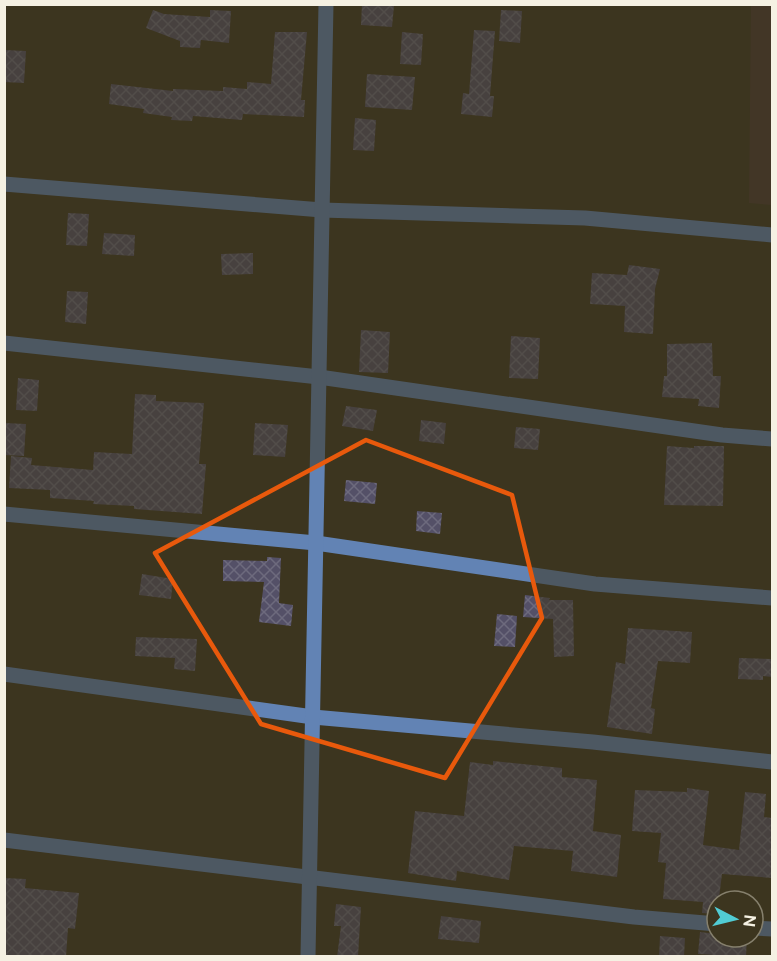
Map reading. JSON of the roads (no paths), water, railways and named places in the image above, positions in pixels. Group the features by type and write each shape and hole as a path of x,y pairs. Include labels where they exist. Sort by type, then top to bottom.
{"street":[{"path":"308,957 326,4"},
{"path":"4,184 322,210 585,218 772,235"},
{"path":"4,343 319,377 722,435 772,439"},
{"path":"4,514 316,543 595,584 772,598"},
{"path":"4,675 313,717 594,742 772,762"},
{"path":"4,840 622,916 705,923"}]}
